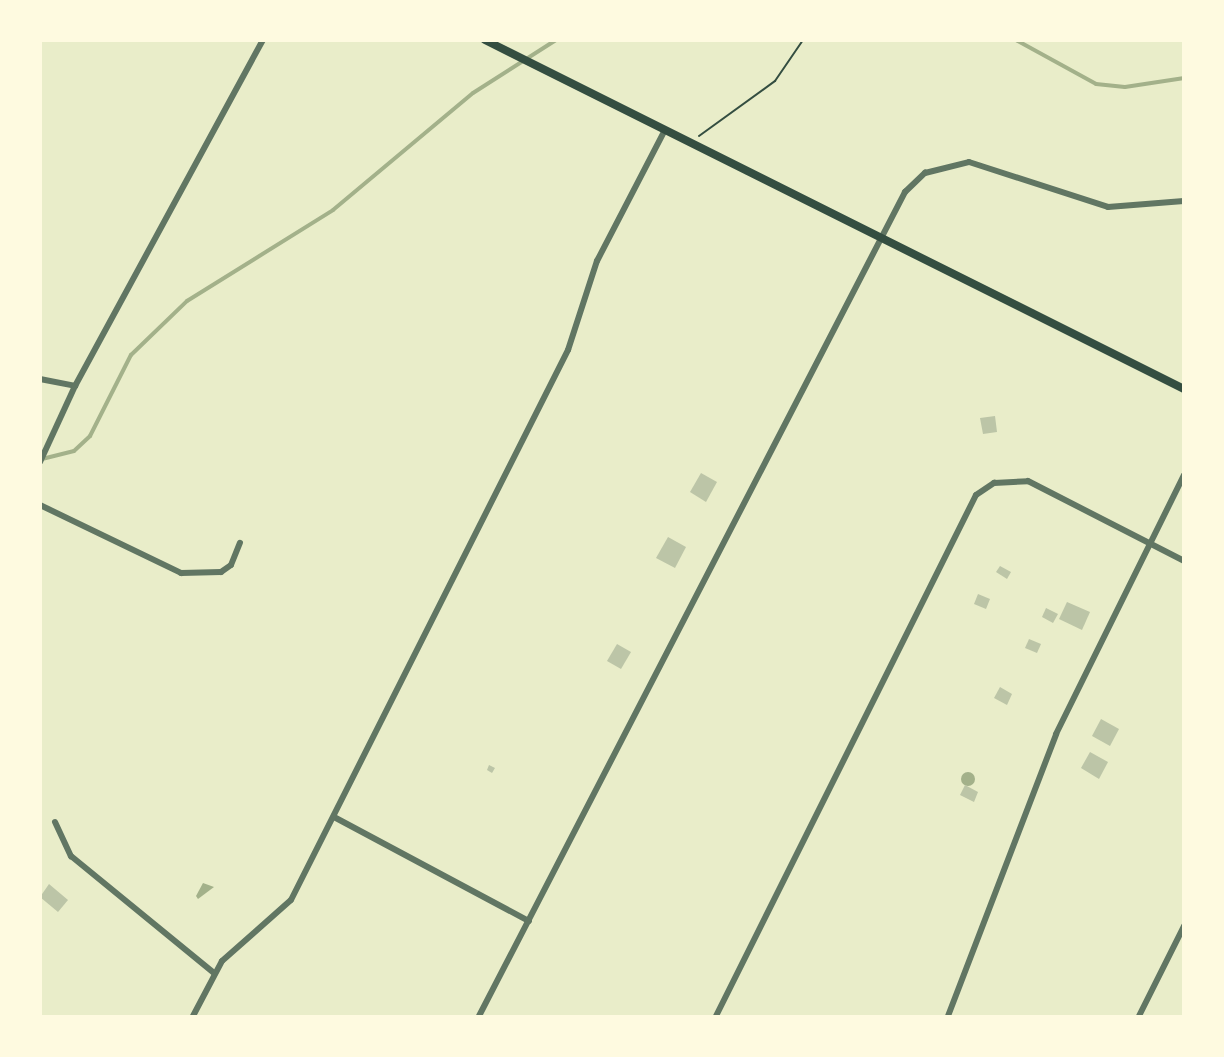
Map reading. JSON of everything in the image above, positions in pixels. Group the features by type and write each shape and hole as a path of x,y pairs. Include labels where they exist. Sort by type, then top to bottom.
{"main road":[{"path":"485,40 882,235 1184,388"}],"street":[{"path":"40,462 75,386 263,40"},
{"path":"193,1017 214,973 291,900 568,350 597,261 665,130"},
{"path":"480,1017 905,192 925,173 944,165 969,162 1108,207 1184,201"},
{"path":"40,379 75,386"},
{"path":"948,1017 1056,734 1184,475"},
{"path":"716,1017 976,495 994,483 1029,481 1148,546 1184,561"},
{"path":"40,505 181,573 221,572 231,565 240,543"},
{"path":"334,817 529,921"},
{"path":"55,822 71,856 214,973"},
{"path":"1139,1017 1184,926"}],"path":[{"path":"690,142 775,81 803,40"}],"shaded area":[{"path":"965,772 971,772 975,779 971,786 965,786 961,782 961,776"},
{"path":"203,883 214,887 198,899 196,896"}],"building":[{"path":"995,416 997,432 983,434 980,418"},
{"path":"701,473 717,482 706,502 690,492"},
{"path":"668,537 686,547 675,568 656,558"},
{"path":"1000,566 1011,572 1007,579 996,572"},
{"path":"978,594 990,599 986,609 974,604"},
{"path":"1067,602 1090,612 1082,630 1059,619"},
{"path":"1046,608 1058,614 1053,623 1042,617"},
{"path":"1029,639 1041,644 1037,653 1025,648"},
{"path":"617,644 631,652 621,669 607,661"},
{"path":"1000,687 1012,694 1007,705 994,698"},
{"path":"1101,719 1119,729 1110,746 1092,736"},
{"path":"1090,752 1108,762 1099,779 1081,768"},
{"path":"489,765 495,768 492,773 487,770"},
{"path":"965,785 978,792 974,802 960,795"},
{"path":"49,884 68,900 58,912 40,897"}],"waterway":[{"path":"42,459 74,451 90,436 131,355 187,301 333,210 473,93 556,40"},
{"path":"1016,40 1096,84 1125,87 1184,78"}]}
